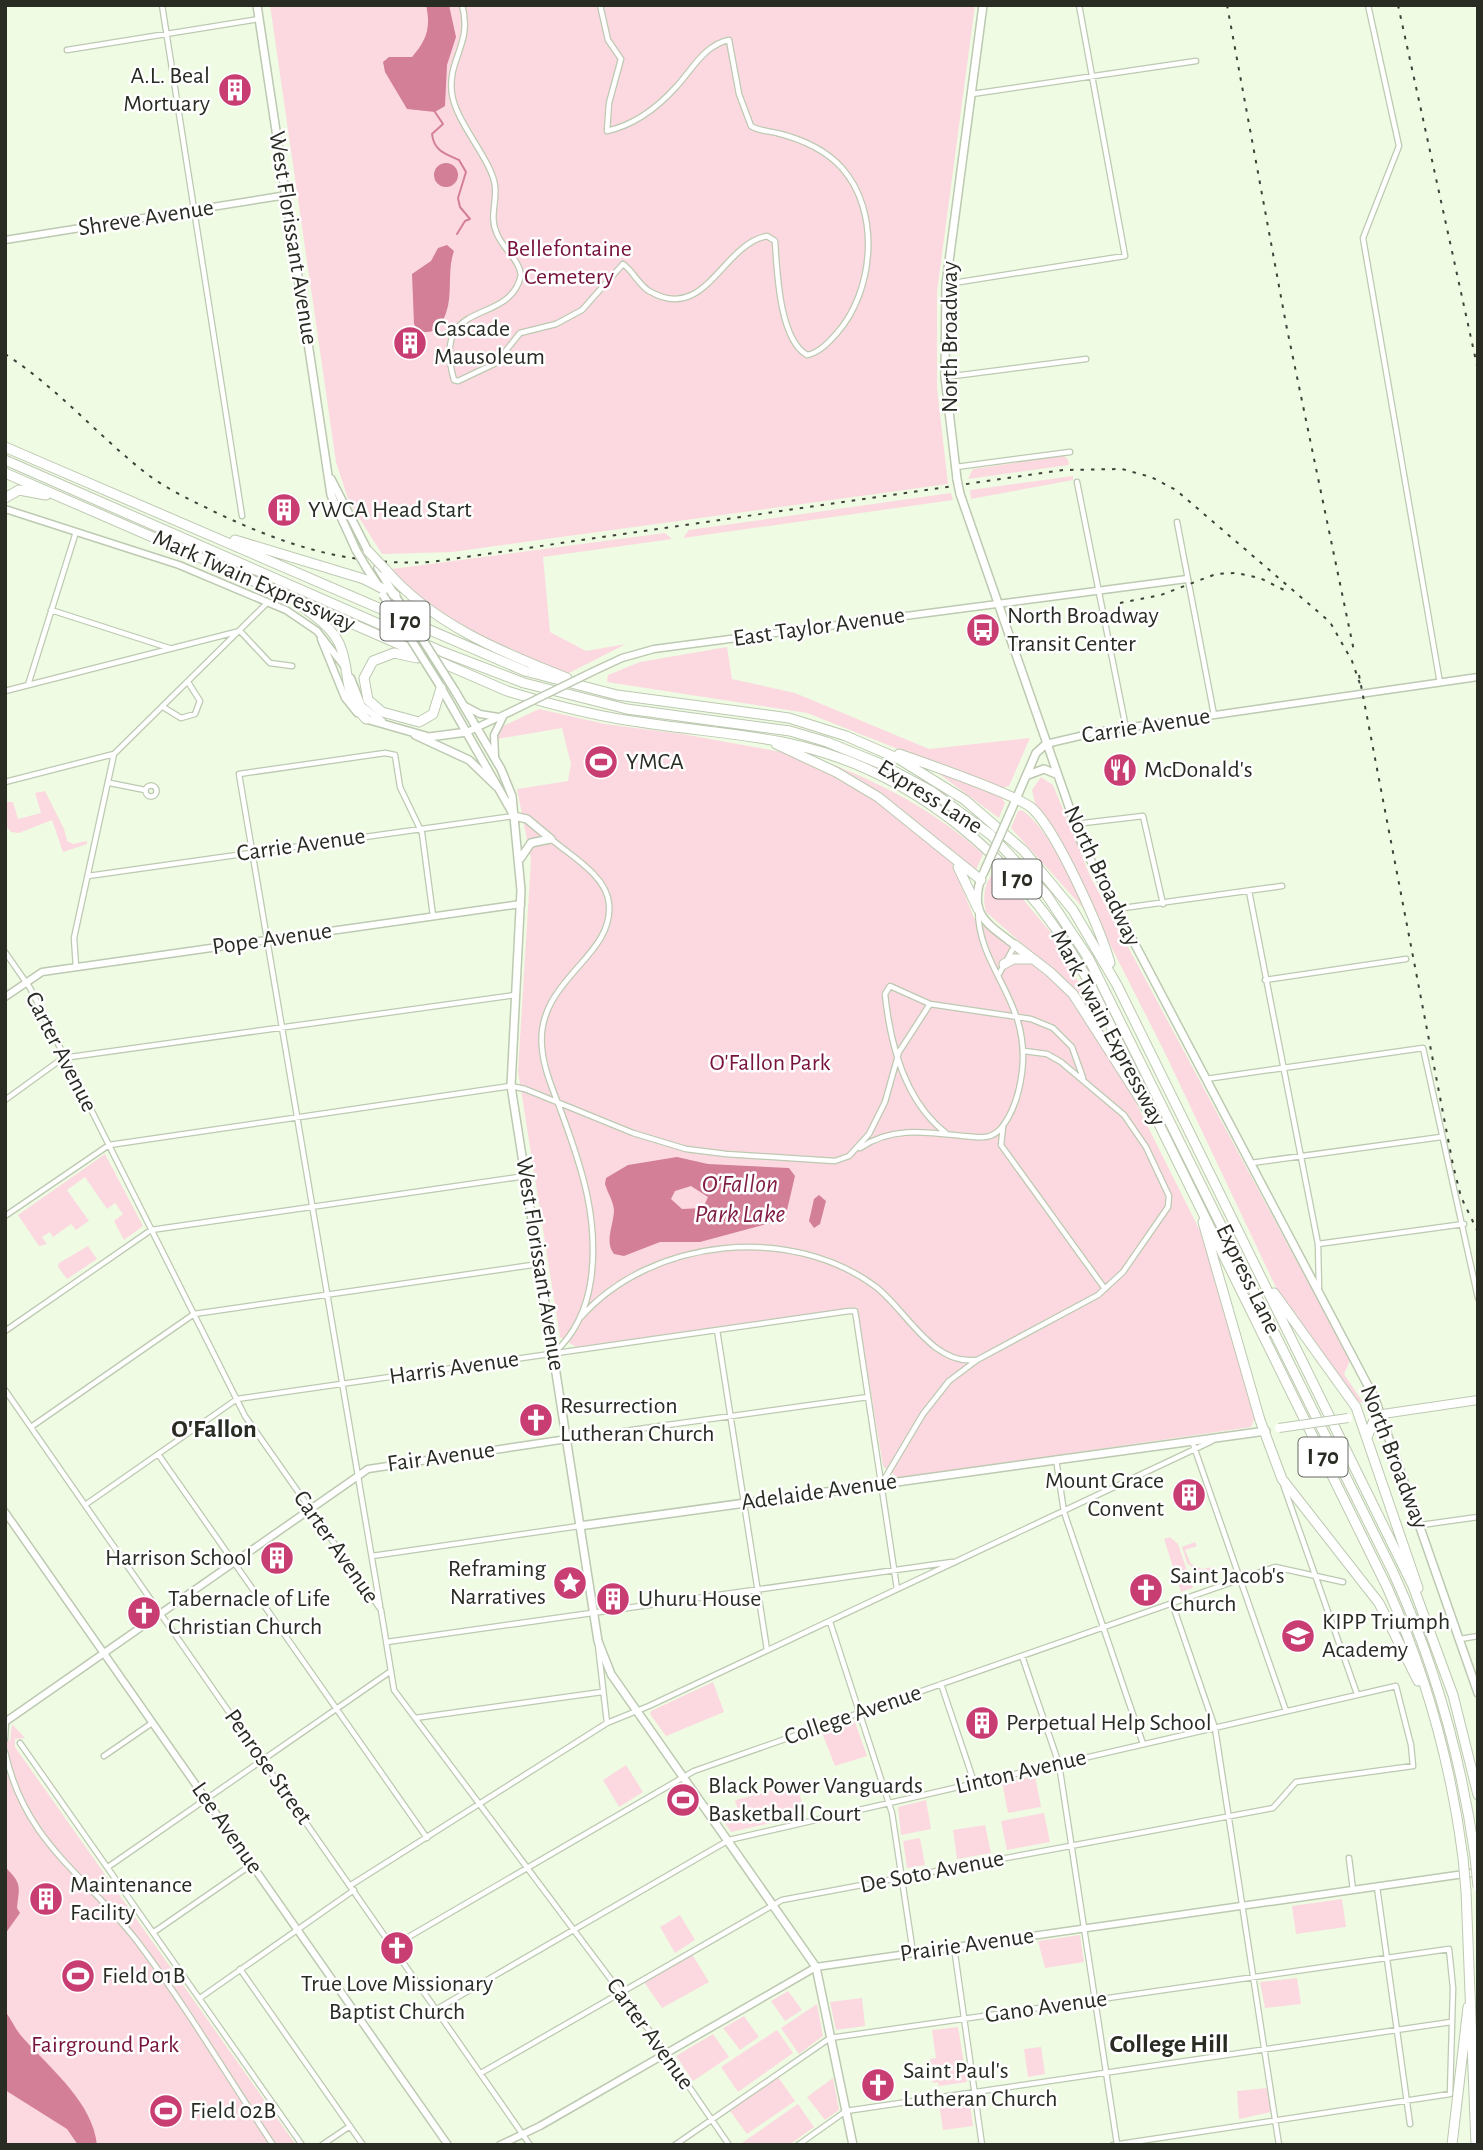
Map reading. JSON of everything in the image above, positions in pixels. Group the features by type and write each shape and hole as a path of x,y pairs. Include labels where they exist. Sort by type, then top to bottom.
{"highway":[{"name":"Mark Twain Expressway","path":"5,447 498,661 598,691 789,718 864,743 933,778 981,811 1010,837 1073,910 1117,985 1256,1266 1424,1614 1453,1695 1478,1795"},
{"name":"Express Lane","path":"5,460 443,652 524,683 627,709 790,731 845,748 931,791 991,835 1046,894 1089,959 1393,1572 1423,1644 1447,1717 1463,1783 1478,1888"},
{"name":"Mark Twain Expressway","path":"5,473 507,691 581,712 761,738 819,751 889,781 955,822 1005,866 1049,918 1080,966 1387,1587 1410,1641 1434,1715 1454,1798 1463,1858 1476,2140"},
{"path":"5,498 19,491 62,498"},
{"path":"218,538 232,539 377,584 397,598"},
{"path":"368,551 410,595 470,635 598,691"},
{"path":"284,594 331,631 342,651 350,697 366,719"},
{"path":"440,686 433,715 419,722 409,722 374,706 365,694 364,678 373,661 386,654 401,654 444,665"},
{"path":"761,738 864,788 913,822 953,859 982,877"},
{"path":"864,743 927,764 1016,799 1033,809 1058,847 1104,941 1117,985"},
{"path":"953,859 978,909"},
{"path":"1014,945 1062,982 1084,1009 1164,1136"},
{"path":"1004,964 1013,959 1035,960"},
{"path":"1198,1204 1260,1420 1282,1479 1392,1623 1434,1715"},
{"path":"1256,1266 1301,1334 1356,1407 1415,1574 1424,1614"},
{"path":"1368,1436 1379,1415"},
{"path":"1452,2145 1471,1992"}],"main road":[{"name":"West Florissant Avenue","path":"257,5 331,495 356,550 440,686 514,816"},
{"name":"North Broadway","path":"983,5 946,284 945,377 960,494 1074,824 1115,909 1319,1293 1379,1415 1421,1525 1478,1693"},
{"name":"West Florissant Avenue","path":"328,472 368,551"},
{"name":"West Florissant Avenue","path":"382,568 397,598 495,758 512,796 520,860 520,904 511,1087 598,1641 606,1666 816,1967 853,2145"},
{"path":"366,719 403,730 469,760 504,796"},
{"path":"415,735 445,737 467,732"},
{"path":"1014,945 987,924 978,909 982,877 1037,754 1046,744"},
{"path":"1027,775 1044,769 1057,775"},
{"path":"514,816 527,819 551,839"},
{"path":"520,860 525,849 536,840 551,839"},
{"path":"1379,1415 1478,1401"},
{"path":"1279,1428 1348,1418"},
{"name":"Adelaide Avenue","path":"579,1526 1266,1431"}],"street":[{"path":"162,5 179,132 195,211 242,516"},
{"path":"462,5 466,37 452,71 452,93 458,114 495,184 494,228 517,262 521,275 511,299 504,304 477,312 457,332 449,359 456,382 496,363 520,333 556,324 582,310 623,264 648,290 660,296 683,298 704,289 749,244 760,238 772,237 784,313 801,351 811,354 837,334 857,303 867,257 863,207 850,178 830,156 800,140 751,126 739,94 729,40 705,52 676,87 645,114 607,131 609,103 621,59 608,40 600,5"},
{"path":"946,284 1125,256 1090,79 1079,5"},
{"path":"1368,5 1399,146 1363,238 1440,683"},
{"path":"67,50 259,19"},
{"path":"971,94 1090,79 1196,61"},
{"name":"Shreve Avenue","path":"5,240 287,195"},
{"path":"945,377 1086,359"},
{"path":"955,468 1070,452"},
{"path":"1077,482 1126,728"},
{"path":"5,509 179,565 297,616 317,631 345,667 366,711 403,730"},
{"path":"1177,522 1214,715"},
{"path":"27,685 76,532"},
{"name":"East Taylor Avenue","path":"467,732 622,658 654,649 1187,579"},
{"path":"5,782 114,754 267,603"},
{"path":"51,610 169,648"},
{"path":"5,691 240,631"},
{"path":"240,631 270,663 292,666"},
{"path":"317,631 345,698 366,719"},
{"name":"Carrie Avenue","path":"1046,744 1126,728 1478,677"},
{"path":"163,707 181,719 194,714 200,701 188,682"},
{"path":"463,705 480,714 505,715 494,735 495,758"},
{"path":"381,1610 239,774 385,753 395,755 400,787 419,828 433,916"},
{"path":"76,967 74,938 110,783 114,754"},
{"path":"110,783 145,790"},
{"name":"Carrie Avenue","path":"88,876 514,816"},
{"path":"1074,824 1143,816 1163,904"},
{"path":"551,839 601,883 610,909 603,934 552,998 544,1013 541,1031 543,1059 583,1175 594,1233 590,1288 578,1320"},
{"path":"1115,909 1282,886"},
{"path":"1249,891 1281,1068 1318,1244 1319,1293"},
{"name":"Pope Avenue","path":"5,997 42,972 520,904"},
{"path":"978,909 978,920 998,975 1018,1017 1024,1051 1017,1097 1003,1126 1002,1145"},
{"path":"998,975 1014,945"},
{"name":"Carter Avenue","path":"5,952 26,982 250,1423 381,1610 394,1690 666,2053 729,2145"},
{"path":"1265,980 1406,959"},
{"path":"947,1134 916,1098 898,1055 887,1011 885,993 890,986 930,1004 1041,1023 1061,1034 1072,1047 1086,1082"},
{"path":"5,1100 63,1059 515,995"},
{"path":"857,1150 879,1115 898,1055 930,1004"},
{"path":"1205,1079 1423,1048 1441,1137 1464,1224 1478,1298"},
{"path":"882,1483 934,1397 976,1360 1031,1333 1105,1289 1135,1257 1170,1200 1132,1124 1086,1082 1053,1057 1024,1051"},
{"path":"5,1216 109,1145 511,1087 525,1089 633,1133 686,1149 815,1161 842,1159 872,1139 891,1133 985,1138 1002,1145 1105,1289"},
{"path":"985,1138 1003,1126"},
{"path":"1250,1163 1441,1137"},
{"path":"5,1331 151,1230 527,1176"},
{"path":"1318,1244 1464,1224"},
{"path":"554,1354 578,1320 620,1284 678,1256 721,1249 774,1250 820,1259 855,1274 889,1298 940,1350 958,1360 976,1360"},
{"path":"31,1427 194,1314 539,1264"},
{"name":"Harris Avenue","path":"85,1505 237,1399 717,1330 855,1311 868,1397"},
{"path":"717,1330 767,1650"},
{"name":"Penrose Street","path":"5,1390 530,2145"},
{"path":"868,1397 897,1589"},
{"name":"Fair Avenue","path":"6,1721 377,1466 868,1397"},
{"path":"200,1998 427,1838 607,1723 830,1622 1219,1438"},
{"path":"1192,1441 1286,1710"},
{"path":"158,1454 427,1838"},
{"path":"1056,1459 1064,1512 1143,1744"},
{"path":"1282,1479 1357,1694"},
{"name":"Lee Avenue","path":"5,1512 8,1522 104,1653 448,2145"},
{"path":"1421,1525 1478,1517"},
{"name":"Adelaide Avenue","path":"372,1556 579,1526"},
{"path":"387,1643 960,1561"},
{"name":"College Avenue","path":"393,1946 685,1776 1275,1567 1343,1582"},
{"path":"1172,1603 1215,1728 1279,2145"},
{"path":"830,1622 889,1802 913,1953"},
{"path":"1460,1639 1478,1636"},
{"path":"598,1641 597,1657 607,1723"},
{"path":"798,2145 846,2111 1107,2072 1451,2022 1450,2094 1116,2145 1107,2072 1086,1928 1059,1764 1021,1656"},
{"path":"108,1867 391,1671"},
{"path":"941,1684 974,1782"},
{"name":"Linton Avenue","path":"437,2009 729,1840 1396,1686 1411,1745 1413,1766"},
{"path":"415,1718 602,1692"},
{"path":"5,1739 6,1721"},
{"path":"104,1756 153,1723"},
{"path":"20,1743 302,2145"},
{"path":"5,1752 14,1786 33,1825 138,1942 272,2145"},
{"name":"De Soto Avenue","path":"481,2073 772,1904 1273,1808 1296,1782 1413,1766"},
{"path":"1349,1858 1353,1890"},
{"path":"154,1932 252,1864"},
{"name":"Prairie Avenue","path":"500,2145 816,1967 1478,1872"},
{"path":"1377,1887 1410,2124"},
{"path":"954,1947 982,2145"},
{"name":"Gano Avenue","path":"675,2145 830,2038 1449,1949 1453,1988 1451,2022"},
{"path":"240,1969 363,2145"},
{"path":"322,2145 349,2126"}],"green space":[{"name":"Bellefontaine Cemetery","path":"270,5 975,5 937,292 937,388 948,484 452,552 382,554 349,502 336,462"},
{"path":"1063,456 1068,459 1069,465 968,479 973,469"},
{"path":"1073,476 1073,480 971,499 970,490"},
{"path":"951,493 953,500 683,538 689,530"},
{"path":"665,533 672,539 543,557 550,632 586,651 626,644 567,674 495,645 448,621 408,589 392,569"},
{"path":"727,647 732,679 795,693 929,749 1030,738 1009,786 999,789 807,713 607,682 608,675 640,662"},
{"name":"O'Fallon Park","path":"539,709 605,724 682,734 787,753 834,773 874,797 951,861 974,918 1059,986 1078,1006 1127,1085 1200,1231 1256,1415 1251,1427 898,1478 883,1466 857,1307 576,1347 560,1337 518,1071 531,860 517,789 568,781 571,764 562,728 497,739 501,727"},
{"path":"816,758 883,787 945,824 983,854 976,870"},
{"path":"931,768 1002,798 1005,803 999,818"},
{"path":"1041,777 1053,785 1090,876 1350,1361 1344,1374 1364,1404 1356,1400 1280,1296 1165,1053 1047,820 1035,803 1032,790"},
{"path":"45,791 67,841 73,844 87,841 87,844 63,852 52,820 19,833 11,832 5,825 5,802 13,802 18,819 41,813 35,793"},
{"path":"1022,810 1031,818 1050,842 1085,910 1011,828 1018,811"},
{"path":"998,869 1056,939 1121,1065 1074,989 986,912 985,889"},
{"path":"105,1154 143,1226 124,1240 114,1221 123,1214 115,1203 107,1209 85,1177 67,1190 89,1221 76,1230 71,1224 53,1237 50,1232 42,1237 47,1244 39,1246 18,1215"},
{"path":"88,1246 97,1259 67,1279 58,1267 59,1263"},
{"path":"1170,1537 1178,1544 1193,1588 1181,1592 1164,1539"},
{"path":"1195,1542 1197,1546 1185,1550 1191,1564 1202,1569 1215,1567 1219,1572 1215,1577 1203,1581 1191,1575 1196,1570 1187,1563 1182,1547"},
{"path":"713,1682 724,1712 666,1736 650,1714 651,1711"},
{"path":"855,1722 867,1756 835,1766 822,1733"},
{"name":"Fairground Park","path":"12,1724 25,1738 15,1739 15,1747 296,2145 5,2145 5,1737 10,1741"},
{"path":"626,1765 643,1792 619,1807 603,1780"},
{"path":"1035,1776 1041,1807 1008,1813 1002,1782"},
{"path":"797,1784 805,1815 731,1832 722,1819 739,1814 735,1800"},
{"path":"926,1800 931,1829 901,1835 898,1807"},
{"path":"1044,1813 1050,1842 1007,1850 1001,1821"},
{"path":"985,1825 991,1853 957,1859 953,1830"},
{"path":"920,1838 925,1865 907,1868 903,1841"},
{"path":"1342,1899 1346,1927 1296,1934 1292,1906"},
{"path":"680,1915 695,1940 675,1953 660,1927"},
{"path":"1080,1935 1084,1962 1045,1968 1038,1941"},
{"path":"692,1954 709,1982 662,2008 644,1982"},
{"path":"1297,1978 1301,2004 1265,2008 1260,1982"},
{"path":"788,1991 802,2010 785,2021 771,2001"},
{"path":"862,1998 865,2026 836,2030 830,2002"},
{"path":"817,2004 823,2036 799,2054 781,2028"},
{"path":"744,2016 759,2037 740,2050 723,2028"},
{"path":"958,2027 967,2082 939,2086 938,2082 933,2083 930,2059 936,2058 932,2030"},
{"path":"777,2030 793,2053 738,2092 721,2067"},
{"path":"713,2034 729,2057 693,2081 676,2056"},
{"path":"1041,2047 1045,2074 1028,2077 1024,2049"},
{"path":"778,2077 795,2101 747,2134 730,2111"},
{"path":"833,2078 839,2110 825,2120 807,2097"},
{"path":"1267,2088 1271,2112 1239,2119 1237,2091"},
{"path":"969,2098 973,2126 943,2130 939,2103"},
{"path":"798,2104 814,2127 789,2145 739,2145"}],"water":[{"path":"426,5 449,5 456,37 447,65 445,106 435,112 407,109 385,72 383,62 389,57 412,57 417,51 428,27"},
{"path":"446,163 455,166 458,175 455,184 446,187 437,184 434,175 437,166"},
{"path":"447,245 454,251 447,309 438,328 422,331 414,324 412,274 431,261 438,248"},
{"name":"O'Fallon Park Lake","path":"677,1157 708,1164 789,1168 795,1176 784,1223 770,1223 700,1242 660,1242 624,1256 614,1254 611,1249 614,1210 605,1184 606,1178 628,1165","holes":["691,1186 708,1197 703,1208 682,1209 671,1199 675,1191"]},
{"path":"819,1195 826,1201 820,1224 814,1228 809,1221 814,1199"},
{"path":"5,1867 17,1882 17,1908 20,1913 5,1934"},
{"path":"5,2011 21,2036 79,2101 88,2115 97,2145 78,2145 67,2129 5,2090"}],"waterway":[{"path":"435,112 443,124 432,134 435,144 441,151 459,160 466,172 458,198 460,207 470,219 465,221 457,234"}],"railway":[{"path":"1227,5 1286,324 1354,651"},
{"path":"1398,5 1478,370"},
{"path":"5,354 43,382 129,459 172,490 270,536 321,552 374,561 431,562 1063,470 1122,469 1151,477 1176,490 1330,622 1352,661 1360,684"},
{"path":"1120,603 1161,595 1216,574 1236,573 1260,578 1286,591"},
{"path":"1359,675 1453,1165 1461,1197 1478,1232"}],"place":[{"name":"A.L. Beal Mortuary","path":"235,90"},
{"name":"Cascade Mausoleum","path":"410,343"},
{"name":"YWCA Head Start","path":"284,510"},
{"name":"North Broadway Transit Center","path":"983,630"},
{"name":"YMCA","path":"601,762"},
{"name":"McDonald's","path":"1120,770"},
{"name":"Resurrection Lutheran Church","path":"536,1420"},
{"name":"Mount Grace Convent","path":"1189,1495"},
{"name":"Harrison School","path":"277,1558"},
{"name":"Reframing Narratives","path":"570,1583"},
{"name":"Saint Jacob's Church","path":"1146,1590"},
{"name":"Uhuru House","path":"613,1599"},
{"name":"Tabernacle of Life Christian Church","path":"144,1613"},
{"name":"KIPP Triumph Academy","path":"1298,1636"},
{"name":"Perpetual Help School","path":"982,1723"},
{"name":"Black Power Vanguards Basketball Court","path":"683,1800"},
{"name":"Maintenance Facility","path":"46,1899"},
{"name":"True Love Missionary Baptist Church","path":"397,1948"},
{"name":"Field 01B","path":"78,1976"},
{"name":"Saint Paul's Lutheran Church","path":"878,2085"},
{"name":"Field 02B","path":"166,2111"}],"district":[{"name":"O'Fallon","path":"214,1429"},
{"name":"College Hill","path":"1169,2044"}]}
